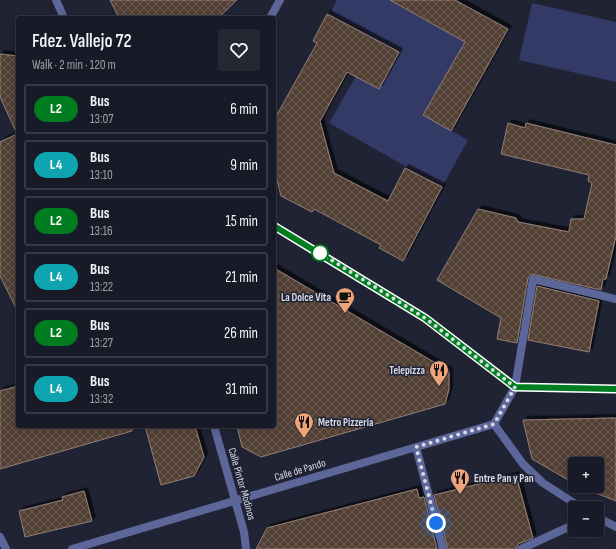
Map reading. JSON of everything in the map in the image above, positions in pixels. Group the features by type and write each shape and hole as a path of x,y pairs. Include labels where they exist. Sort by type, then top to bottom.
{"street":[{"path":"56,0 63,16"},
{"path":"271,16 280,0"},
{"path":"276,227 425,318 515,387 616,389"},
{"path":"572,501 543,482 523,464 494,424 515,387 533,279 616,299"},
{"name":"Calle de Pando","path":"72,549 494,424"},
{"name":"Calle Pintor Modinos","path":"215,428 236,501 244,532 246,549"},
{"path":"416,447 443,549"},
{"path":"604,521 616,527"},
{"path":"521,549 568,527"}],"shaded area":[{"path":"337,0 390,0 465,42 423,115 468,140 442,187 329,123 356,76 379,89 399,53 329,16"},
{"path":"532,3 616,22 616,82 519,60"}],"building":[{"path":"110,0 237,0 220,16 118,16"},
{"path":"390,0 455,0 508,29 451,131 423,115 465,42"},
{"path":"327,14 399,52 379,89 347,72 320,121 334,173 388,201 405,168 442,187 403,261 379,248 381,245 314,209 312,212 281,196 276,176 276,116 317,43 313,41"},
{"path":"0,54 16,56 16,132 0,97"},
{"path":"508,123 525,128 526,123 616,145 616,236 606,279 603,279 601,290 531,274 528,278 517,343 497,339 501,318 437,280 478,209 516,218 518,222 569,232 571,219 584,219 592,183 588,181 589,175 501,154"},
{"path":"16,134 16,308 0,276 0,142"},
{"path":"276,269 449,371 449,389 445,404 261,457 242,447 237,428 276,428"},
{"path":"537,286 599,301 589,352 528,340"},
{"path":"16,387 16,428 132,428 132,431 0,469 0,391"},
{"path":"616,418 616,501 596,493 604,493 604,457 568,457 568,480 532,459 523,420"},
{"path":"146,428 196,428 204,457 194,476 161,485"},
{"path":"516,475 533,538 518,544 516,549 448,549 434,495"},
{"path":"417,489 419,498 424,497 437,549 256,549 267,528"},
{"path":"84,491 92,521 25,537 19,511 63,500 62,497"}],"bus line":[{"name":"L2","path":"276,227 425,318 515,387 616,389"}],"place":[{"name":"La Dolce Vita","path":"345,314"},
{"name":"Telepizza","path":"439,387"},
{"name":"Metro Pizzería","path":"304,439"},
{"name":"Entre Pan y Pan","path":"460,495"}],"route":[{"path":"320,253 425,318 515,387 494,424 416,447 436,523"}]}
